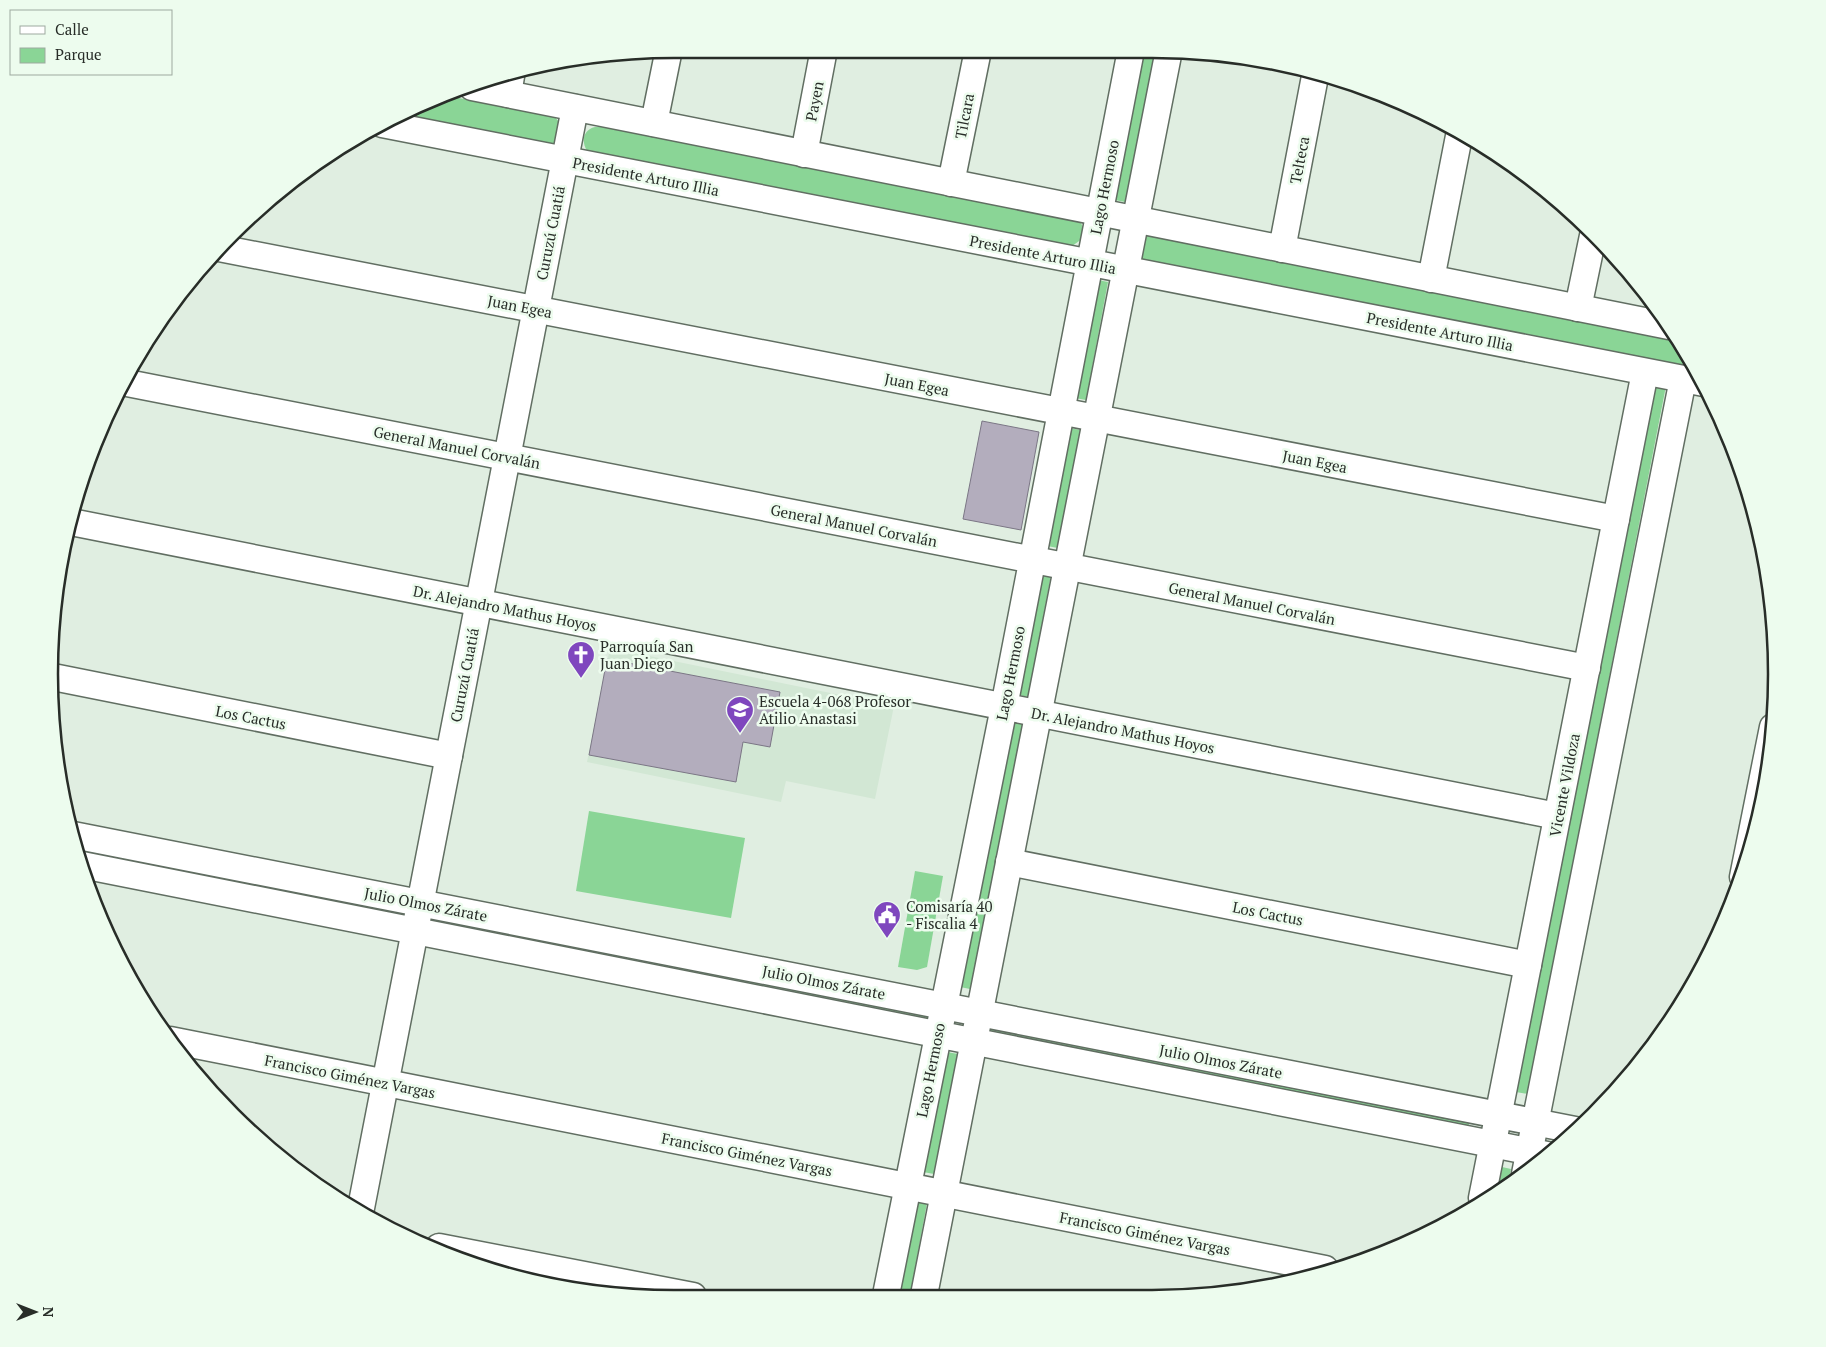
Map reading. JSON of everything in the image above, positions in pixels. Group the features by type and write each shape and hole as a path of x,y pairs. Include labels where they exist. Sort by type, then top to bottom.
{"street":[{"path":"654,124 667,58"},
{"name":"Payen","path":"804,154 822,58"},
{"name":"Tilcara","path":"951,183 976,58"},
{"name":"Lago Hermoso","path":"887,1290 1004,706 1129,58"},
{"path":"925,1290 1167,58"},
{"name":"Telteca","path":"1282,249 1315,79"},
{"path":"494,84 510,82 575,108 1660,324"},
{"name":"Curuzú Cuatiá","path":"362,1205 575,108"},
{"name":"Presidente Arturo Illia","path":"392,126 1693,381"},
{"path":"1431,279 1458,139"},
{"path":"1578,308 1592,242"},
{"name":"Juan Egea","path":"227,250 1616,519"},
{"name":"Vicente Vildoza","path":"1483,1193 1645,372"},
{"path":"1534,1156 1535,1122 1693,381"},
{"name":"General Manuel Corvalán","path":"130,384 1586,668"},
{"name":"Dr. Alejandro Mathus Hoyos","path":"76,523 1558,816"},
{"name":"Los Cactus","path":"58,678 449,756"},
{"name":"Julio Olmos Zárate","path":"79,836 1568,1129"},
{"name":"Los Cactus","path":"1009,862 1528,965"},
{"name":"Julio Olmos Zárate","path":"88,866 1493,1144 1531,1159"},
{"name":"Francisco Giménez Vargas","path":"181,1042 1317,1267"},
{"path":"459,1251 658,1289"}],"shaded area":[{"name":"Escuela 4-068 Profesor Atilio Anastasi","path":"610,648 894,706 875,799 786,781 781,802 587,762"}],"green space":[{"path":"1142,58 1153,58 1125,202 1115,200"},
{"path":"456,97 555,117 559,122 554,145 407,118"},
{"path":"606,127 1076,218 1083,227 1082,239 1072,246 587,151 584,136 591,128"},
{"path":"1154,233 1668,336 1688,370 1144,261 1140,256 1138,247 1146,235"},
{"path":"1098,280 1108,282 1086,400 1075,398"},
{"path":"1654,384 1666,386 1528,1094 1516,1092"},
{"path":"1070,428 1080,430 1058,548 1047,546"},
{"path":"1042,574 1051,575 1028,697 1019,695"},
{"path":"1013,721 1023,723 970,989 960,987"},
{"path":"589,811 745,838 731,918 576,891"},
{"path":"82,844 403,913 402,915 85,857"},
{"path":"915,871 943,876 927,967 917,970 898,967"},
{"path":"431,918 928,1012 930,1020 432,924"},
{"path":"988,1026 1471,1117 1468,1128 989,1035"},
{"path":"947,1052 958,1054 934,1174 923,1172"},
{"path":"1502,1167 1511,1169 1510,1175 1498,1183"},
{"path":"917,1201 927,1203 911,1290 899,1290"}],"building":[{"path":"982,421 1039,432 1021,530 963,519"},
{"path":"607,659 780,692 770,747 743,742 736,782 589,755"}],"place":[{"name":"Parroquía San Juan Diego","path":"581,679"},
{"name":"Escuela 4-068 Profesor Atilio Anastasi","path":"740,734"},
{"name":"Comisaría 40 - Fiscalia 4","path":"887,939"}]}
